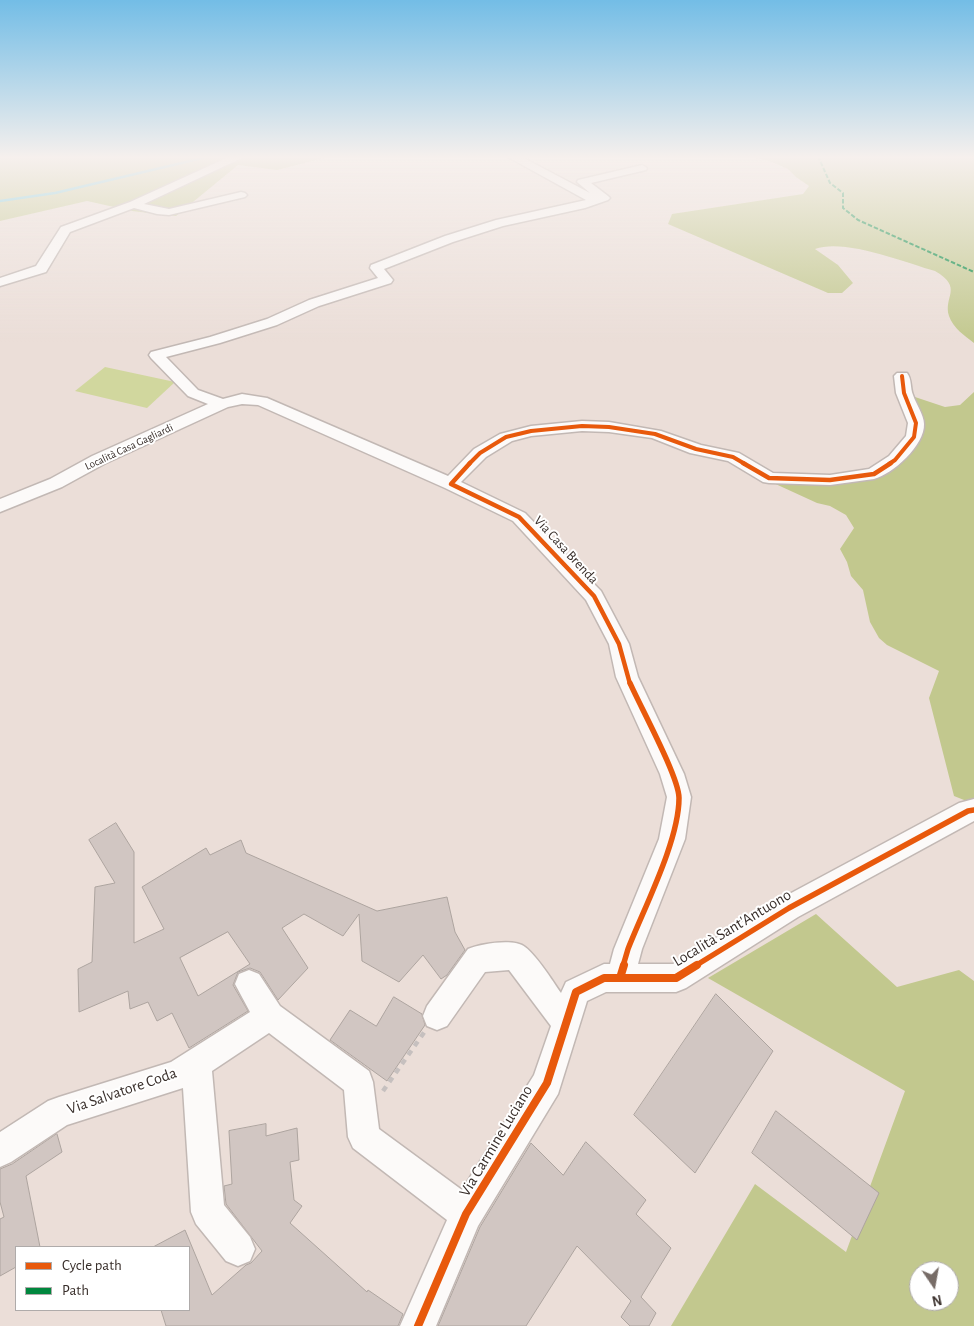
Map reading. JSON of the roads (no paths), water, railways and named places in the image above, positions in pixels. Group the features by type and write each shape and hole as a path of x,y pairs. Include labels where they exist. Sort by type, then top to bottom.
{"street":[{"path":"0,282 41,269 65,230 97,218"},
{"path":"222,404 192,394 156,355 272,322 314,303 375,285 386,280 376,268 449,239 500,223 524,218"},
{"path":"451,484 480,453 506,437 531,431 582,426 609,427 655,434 696,449 733,457 769,478 830,480 874,474 895,460 914,437 916,424 904,393 902,376"},
{"name":"Località Casa Gagliardi","path":"0,506 56,483 98,460 222,404 242,398 261,401"},
{"name":"Via Casa Brenda","path":"261,401 451,484 519,517 594,596 620,644 627,677 672,774 679,797 672,839 628,950 620,978"},
{"name":"Località Sant'Antuono","path":"566,1022 576,992 604,978 676,978 789,908 968,811 974,810"},
{"path":"437,1016 478,959 515,956 566,1022"},
{"path":"249,984 270,1016 358,1082 364,1137 466,1214"},
{"name":"Via Salvatore Coda","path":"0,1151 59,1112 178,1075 270,1016"},
{"name":"Via Carmine Luciano","path":"418,1326 466,1214 546,1083 566,1022"},
{"path":"196,1063 208,1212 238,1249"}]}
